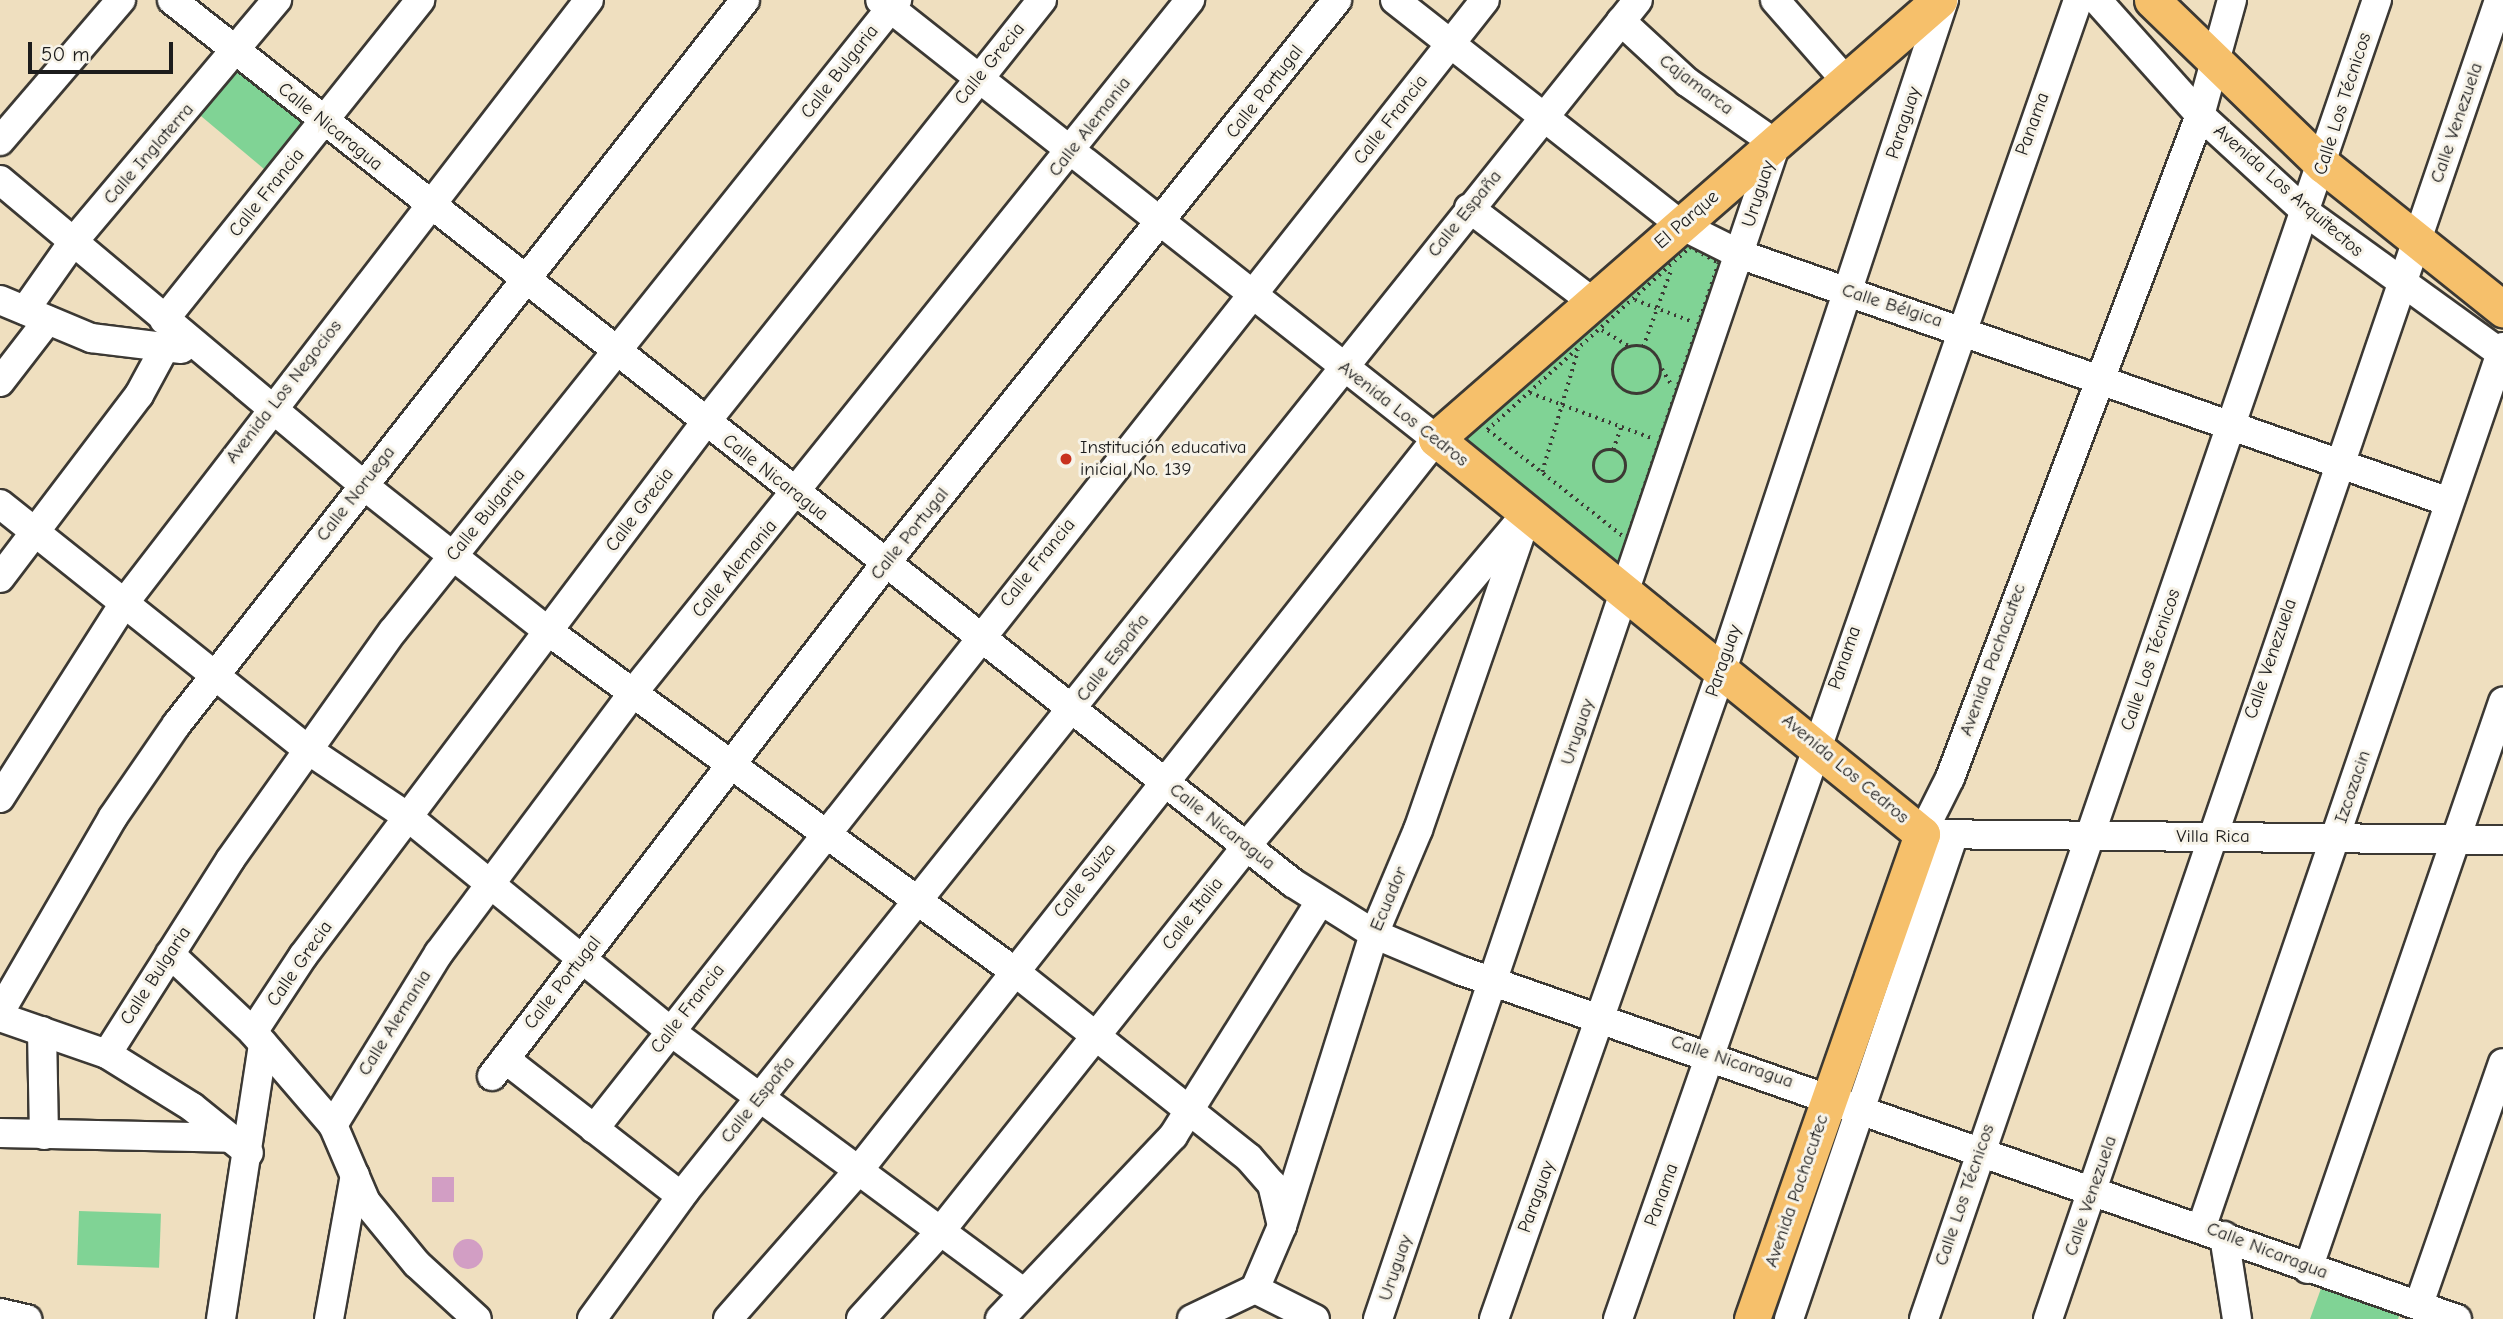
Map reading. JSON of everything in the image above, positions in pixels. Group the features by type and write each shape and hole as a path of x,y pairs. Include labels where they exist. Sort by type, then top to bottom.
{"main road":[{"path":"2152,0 2211,62 2323,164 2503,309"},
{"name":"El Parque","path":"1436,439 1588,322 1681,225 1847,82 1932,3"},
{"name":"Avenida Los Cedros","path":"1436,439 1627,589 1816,743 1938,834"},
{"name":"Avenida Pachacutec","path":"1752,1319 1846,1101 1938,834"}],"street":[{"path":"0,141 121,0"},
{"name":"Calle Nicaragua","path":"173,0 429,208 885,564 1320,902 1374,934 1493,981 1981,1148 2213,1231 2308,1269 2419,1304 2457,1319"},
{"name":"Calle Inglaterra","path":"0,382 24,310 73,242 236,52 277,0"},
{"name":"Calle Francia","path":"164,320 420,0"},
{"name":"Avenida Los Negocios","path":"0,799 125,602 271,408 589,0"},
{"name":"Calle Noruega","path":"0,1015 114,817 215,676 522,281 745,0"},
{"name":"Calle Grecia","path":"258,1038 408,817 705,423 1042,0"},
{"name":"Calle Alemania","path":"333,1125 386,1031 632,694 797,494 1191,0"},
{"name":"Calle Portugal","path":"594,1129 498,1068 885,564 1160,226 1337,0"},
{"name":"Calle Bélgica","path":"1395,0 1681,225 1739,254 1958,328 2231,428 2449,502"},
{"name":"Calle Francia","path":"594,1129 978,636 1252,297 1485,0"},
{"path":"1775,0 1847,82"},
{"name":"Panama","path":"1618,1319 1712,1055 1958,328 2078,0"},
{"name":"Avenida Los Arquitectos","path":"2097,0 2200,115 2307,213 2400,285 2502,351"},
{"name":"Avenida Pachacutec","path":"1938,834 1950,778 2097,379 2200,115 2211,62 2231,0"},
{"name":"Calle Los Técnicos","path":"1924,1319 2089,836 2307,213 2377,0"},
{"name":"Calle Venezuela","path":"2048,1319 2400,285 2494,44 2499,0"},
{"name":"Avenida Los Cedros","path":"889,3 978,79 1160,226 1436,439"},
{"name":"Calle Bulgaria","path":"107,1054 170,954 308,750 455,554 617,354 889,3"},
{"name":"Paraguay","path":"1494,1319 1723,667 1849,292 1932,3"},
{"name":"Calle España","path":"592,1319 681,1196 1629,11"},
{"name":"Cajamarca","path":"1629,11 1687,82 1776,144"},
{"name":"Uruguay","path":"1378,1319 1776,144"},
{"path":"0,180 363,485 455,554 548,631 729,767 1014,971 1098,1037 1188,1114 1249,1158 1272,1184 1282,1226"},
{"path":"1469,208 1588,322"},
{"path":"24,310 91,338 164,349 200,350"},
{"path":"0,578 32,529 139,395 164,349"},
{"name":"Izcozacin","path":"2213,1231 2336,838 2502,351"},
{"name":"Calle Suiza","path":"728,1319 858,1171 1163,780 1436,439"},
{"path":"0,504 308,750 408,817 580,961 670,1031 1022,1292"},
{"name":"Calle Italia","path":"860,1319 939,1233 1098,1037 1248,844 1528,512"},
{"name":"Ecuador","path":"1255,1289 1282,1226 1374,934 1418,830 1528,512"},
{"path":"2308,1269 2503,702"},
{"name":"Villa Rica","path":"1938,834 2503,840"},
{"path":"1000,1319 1188,1114 1320,902"},
{"path":"170,954 258,1038 333,1125 366,1202 417,1264 477,1319"},
{"path":"0,1015 107,1054 239,1145"},
{"path":"42,1031 44,1135"},
{"path":"221,1319 239,1145 258,1038"},
{"path":"2419,1304 2503,1063"},
{"name":"Avenida Pachacutec","path":"1789,1319 1846,1101"},
{"path":"594,1129 681,1196"},
{"path":"0,1133 239,1145"},
{"path":"329,1319 355,1175"},
{"path":"2213,1231 2238,1319"},
{"path":"1192,1319 1255,1289 1315,1319"},
{"path":"0,1313 26,1319"}],"path":[{"path":"1690,247 1719,263 1627,540 1487,430 1528,392 1588,322 1632,299 1690,247"},
{"path":"1643,347 1674,261"},
{"path":"1632,299 1698,325"},
{"path":"1588,322 1630,347 1643,347 1661,367 1656,385 1642,394 1624,391 1613,376 1616,358 1630,347"},
{"path":"1542,472 1588,322"},
{"path":"1528,392 1658,441"},
{"path":"1613,450 1621,427"},
{"path":"1613,450 1625,468 1608,482 1594,464 1601,453 1613,450"}],"green space":[{"path":"239,67 306,123 266,170 199,114"},
{"path":"1691,242 1731,262 1623,576 1456,440"},
{"path":"79,1211 161,1214 159,1268 77,1265"},
{"path":"2323,1283 2401,1311 2398,1319 2310,1319"}],"building":[{"path":"432,1177 454,1177 454,1202 432,1202"},
{"path":"468,1239 479,1243 483,1254 479,1265 468,1269 457,1265 453,1254 457,1243"}],"place":[{"name":"Institución educativa inicial No. 139","path":"1066,459"}]}
